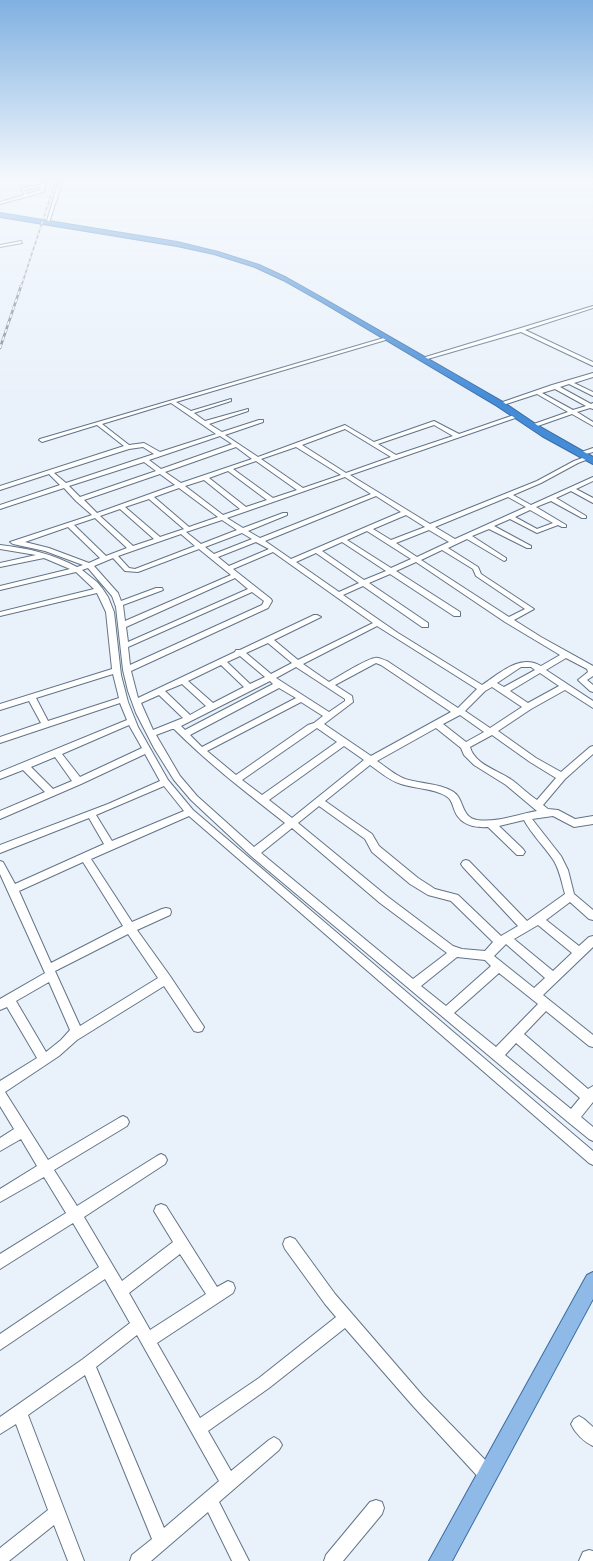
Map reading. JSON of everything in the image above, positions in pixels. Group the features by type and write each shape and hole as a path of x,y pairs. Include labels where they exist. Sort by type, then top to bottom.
{"highway":[{"path":"211,253 246,262 285,279 500,404 516,416 590,460"}],"main road":[{"path":"440,1561 593,1281"}],"street":[{"path":"422,358 521,330 593,307"},
{"path":"521,330 593,364"},
{"path":"42,440 387,338"},
{"path":"500,404 593,374"},
{"path":"568,382 593,394"},
{"path":"554,386 592,406"},
{"path":"537,392 593,424"},
{"path":"190,413 229,400"},
{"path":"171,401 302,490"},
{"path":"533,426 592,406"},
{"path":"205,423 246,410"},
{"path":"0,588 83,568 114,555 516,416"},
{"path":"0,507 261,421"},
{"path":"98,423 128,447"},
{"path":"373,444 434,423 458,436"},
{"path":"17,543 345,427 396,458"},
{"path":"0,488 128,447 144,445 158,454"},
{"path":"78,500 236,445"},
{"path":"297,445 454,542"},
{"path":"580,454 593,450"},
{"path":"144,459 223,518 338,594 378,623 482,689"},
{"path":"391,543 590,460"},
{"path":"229,469 273,501"},
{"path":"50,472 63,486 132,549"},
{"path":"204,477 245,510"},
{"path":"338,594 444,548 454,542 593,479"},
{"path":"571,489 593,501"},
{"path":"213,557 376,494"},
{"path":"507,494 561,524 537,531 510,517"},
{"path":"128,670 265,606 268,601 200,547 149,496"},
{"path":"551,498 584,517"},
{"path":"120,506 160,540"},
{"path":"290,562 405,513"},
{"path":"114,555 127,570 132,572 284,514"},
{"path":"69,524 105,559"},
{"path":"490,527 529,547"},
{"path":"368,529 417,559 508,620 592,670 592,672 582,680 593,689"},
{"path":"467,536 504,559"},
{"path":"343,540 457,614"},
{"path":"0,542 17,543 62,554 83,568 99,590 108,604 117,670 123,699 132,721 146,750 165,782 190,812 593,1159"},
{"path":"0,547 44,555 66,564 95,571 115,595 119,604 128,670 136,702 151,734 185,788 254,853 593,1135"},
{"path":"444,548 476,568 480,577 530,609 508,620"},
{"path":"228,568 273,550"},
{"path":"317,551 425,625"},
{"path":"0,565 44,555"},
{"path":"123,625 236,575"},
{"path":"125,646 253,589"},
{"path":"0,614 99,590"},
{"path":"119,604 159,590"},
{"path":"136,702 239,652 316,617"},
{"path":"151,734 174,726 248,687 271,678 378,623"},
{"path":"236,780 311,727 317,725 330,716 350,700 297,664 268,639"},
{"path":"239,652 271,678 301,699 330,716"},
{"path":"504,691 566,655"},
{"path":"329,685 371,662 376,660 384,662 458,712 562,777"},
{"path":"221,661 248,687"},
{"path":"254,853 369,761 458,712 482,689 522,664 529,664 541,670 593,705"},
{"path":"0,707 117,670"},
{"path":"183,680 211,706"},
{"path":"492,683 528,708"},
{"path":"184,734 280,684"},
{"path":"465,746 491,732 566,686"},
{"path":"160,691 188,718"},
{"path":"31,697 46,724"},
{"path":"0,740 123,699"},
{"path":"201,751 301,699"},
{"path":"0,776 132,721"},
{"path":"437,724 465,746 468,753 483,768 507,782 546,813"},
{"path":"317,725 369,761 403,782 448,793 454,798 459,812 466,820 474,823 508,821 526,816 555,812 574,823 593,820"},
{"path":"174,726 201,751 292,823 384,900 455,953 470,956 488,956 593,1042"},
{"path":"262,800 343,742"},
{"path":"537,806 562,777 593,749"},
{"path":"0,815 78,782 146,750"},
{"path":"56,752 78,782"},
{"path":"25,766 52,793"},
{"path":"0,849 165,782"},
{"path":"319,801 369,837 375,849 414,881 432,892 454,898 504,941 553,978"},
{"path":"13,889 190,812"},
{"path":"90,813 110,846"},
{"path":"526,816 532,827 558,859 563,870 570,896 593,915"},
{"path":"490,823 520,852"},
{"path":"85,857 130,928 198,1027"},
{"path":"466,864 525,926"},
{"path":"0,865 13,889 74,1023 76,1030 75,1035"},
{"path":"488,956 491,951 504,941 525,926 538,920 570,896"},
{"path":"44,1060 5,1002 50,972 130,928 166,912"},
{"path":"538,920 580,953"},
{"path":"535,995 593,940"},
{"path":"414,985 455,953"},
{"path":"446,1013 499,966"},
{"path":"0,1088 44,1060 70,1041 75,1035 166,979"},
{"path":"497,1055 545,1004"},
{"path":"516,1035 591,1095 572,1118"},
{"path":"0,1095 75,1214 229,1483"},
{"path":"0,1196 123,1122"},
{"path":"0,1145 23,1131"},
{"path":"0,1262 161,1160"},
{"path":"161,1211 215,1296"},
{"path":"120,1291 182,1244"},
{"path":"290,1244 330,1299 346,1318 418,1402 487,1474"},
{"path":"0,1343 108,1270"},
{"path":"148,1340 228,1288"},
{"path":"198,1428 264,1383 346,1318"},
{"path":"0,1426 88,1364 139,1325"},
{"path":"88,1364 162,1541"},
{"path":"19,1412 76,1561"},
{"path":"579,1424 593,1438"},
{"path":"138,1561 274,1445"},
{"path":"210,1500 241,1561"},
{"path":"332,1561 376,1508"},
{"path":"0,1558 58,1512"}],"railway":[{"path":"21,287 32,253"},
{"path":"0,348 21,286"}]}
